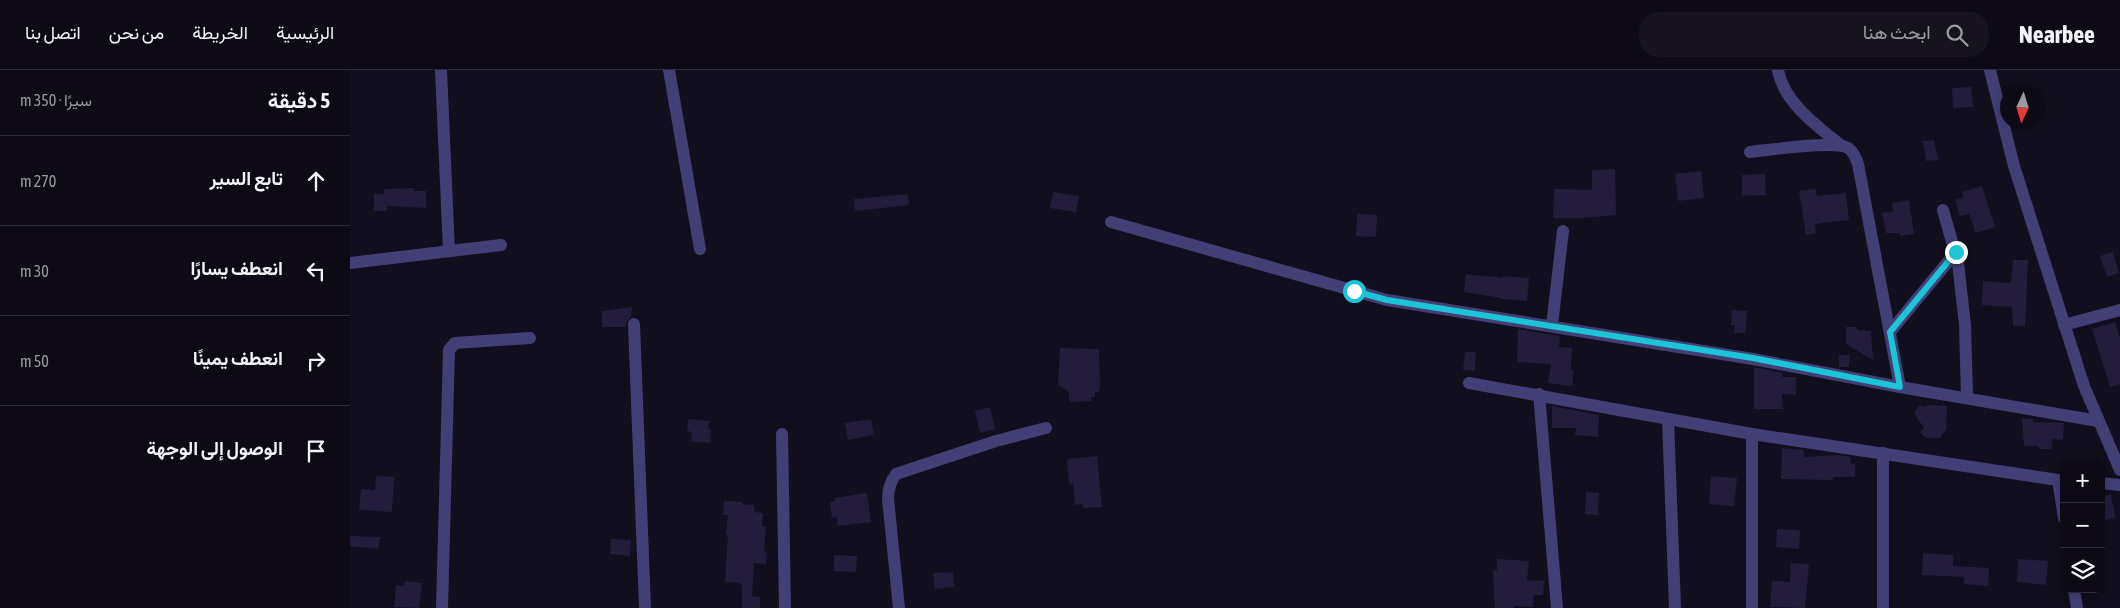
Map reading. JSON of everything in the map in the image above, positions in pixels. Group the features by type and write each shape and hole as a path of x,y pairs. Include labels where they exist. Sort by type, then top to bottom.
{"street":[{"path":"441,70 449,251"},
{"path":"669,70 700,249"},
{"path":"1778,70 1786,92 1796,105 1842,146 1851,151 1858,164 1900,387"},
{"path":"1990,70 2014,166 2064,325 2084,386 2120,470"},
{"path":"1750,152 1813,146 1842,146"},
{"path":"1943,210 1956,252 1965,324 1967,397"},
{"path":"1111,222 1387,300 1753,358 1900,387 2098,421"},
{"path":"1552,325 1563,232"},
{"path":"350,263 501,245"},
{"path":"1890,332 1956,252"},
{"path":"2064,325 2120,310"},
{"path":"634,324 645,608"},
{"path":"442,608 449,350 455,343 530,338"},
{"path":"1469,383 1752,434 2060,480"},
{"path":"1538,394 1557,608"},
{"path":"1668,419 1675,608"},
{"path":"899,608 888,499 892,479 896,474 996,441 1046,428"},
{"path":"782,434 785,608"},
{"path":"1752,434 1752,608"},
{"path":"1883,453 1883,608"},
{"path":"2105,484 2120,485"},
{"path":"2075,593 2077,608"}],"building":[{"path":"1971,87 1973,107 1953,108 1952,88"},
{"path":"1934,140 1938,160 1926,161 1923,141"},
{"path":"1615,169 1616,215 1553,218 1554,189 1592,190 1592,170"},
{"path":"1701,171 1704,198 1678,201 1675,174"},
{"path":"1765,174 1766,195 1742,196 1742,175"},
{"path":"1982,186 1995,227 1976,233 1969,214 1960,216 1955,200 1964,197 1962,192"},
{"path":"414,188 414,191 426,191 426,208 387,206 387,211 374,211 374,194 384,194 384,189"},
{"path":"1816,189 1817,196 1846,193 1849,220 1815,224 1816,233 1806,235 1799,191"},
{"path":"1053,192 1079,196 1076,212 1050,208"},
{"path":"908,194 909,205 855,211 854,199"},
{"path":"1909,200 1914,234 1900,236 1900,233 1886,233 1882,213 1893,211 1892,203"},
{"path":"1357,214 1377,215 1376,237 1356,236"},
{"path":"2113,252 2119,273 2107,277 2100,256"},
{"path":"2013,260 2028,260 2025,326 2013,326 2012,307 1982,305 1983,281 2011,283"},
{"path":"1466,274 1503,278 1503,276 1529,278 1527,301 1501,299 1464,292"},
{"path":"632,307 631,317 627,321 626,327 602,327 602,311"},
{"path":"1732,310 1747,311 1745,333 1734,333 1735,325 1731,325"},
{"path":"2115,322 2120,338 2120,384 2110,387 2092,329"},
{"path":"1846,327 1857,327 1857,330 1871,331 1873,360 1846,344"},
{"path":"1518,329 1560,336 1559,347 1572,348 1571,370 1574,371 1572,386 1548,383 1551,364 1517,362"},
{"path":"1060,348 1099,349 1099,392 1095,392 1095,397 1091,397 1091,401 1071,402 1069,400 1069,392 1058,384"},
{"path":"1465,352 1476,352 1475,371 1463,370"},
{"path":"1839,355 1850,355 1849,367 1839,367"},
{"path":"1754,367 1782,373 1782,377 1796,377 1796,395 1782,394 1783,409 1754,409"},
{"path":"1927,405 1947,406 1946,429 1940,438 1926,438 1920,432 1924,428 1914,413 1919,406 1927,407"},
{"path":"1552,406 1599,415 1598,437 1575,435 1576,428 1552,428"},
{"path":"990,407 995,429 980,433 975,411"},
{"path":"2022,418 2033,419 2033,422 2064,423 2063,440 2052,439 2052,449 2039,449 2039,446 2024,446"},
{"path":"688,419 709,421 708,429 711,429 710,443 691,441 692,432 687,431"},
{"path":"871,419 874,435 848,440 845,423"},
{"path":"1782,448 1804,450 1804,457 1839,455 1850,457 1851,464 1855,463 1855,477 1833,477 1833,480 1781,479"},
{"path":"1097,456 1102,507 1083,508 1083,504 1075,505 1073,483 1069,484 1067,459"},
{"path":"376,476 394,477 392,512 359,510 361,489 375,490"},
{"path":"1711,476 1737,478 1734,506 1709,504"},
{"path":"1586,492 1599,493 1598,515 1585,514"},
{"path":"867,493 871,522 838,526 837,517 832,518 830,502 835,501 834,498"},
{"path":"2111,494 2115,518 2105,520 2105,503 2105,495"},
{"path":"724,501 754,505 754,512 763,513 762,526 766,526 764,552 767,552 766,564 754,563 752,596 760,597 760,608 742,608 742,585 740,583 725,582 728,515 723,515"},
{"path":"1777,529 1800,530 1799,549 1776,547"},
{"path":"350,536 380,537 378,549 350,546"},
{"path":"611,539 631,540 630,556 610,554"},
{"path":"1923,553 1953,555 1953,566 1989,568 1988,586 1964,584 1964,577 1922,575"},
{"path":"834,555 857,556 856,572 834,571"},
{"path":"1497,559 1529,561 1527,580 1544,581 1543,595 1534,595 1533,607 1495,608 1493,570 1497,570"},
{"path":"2018,559 2048,561 2046,585 2017,582"},
{"path":"1791,563 1809,564 1805,608 1770,607 1772,581 1790,582"},
{"path":"953,572 954,587 935,589 933,573"},
{"path":"405,581 422,583 419,608 394,607 396,585 404,586"}],"route":[{"path":"1354,291 1387,300 1753,358 1900,387 1890,332 1956,252"}]}
